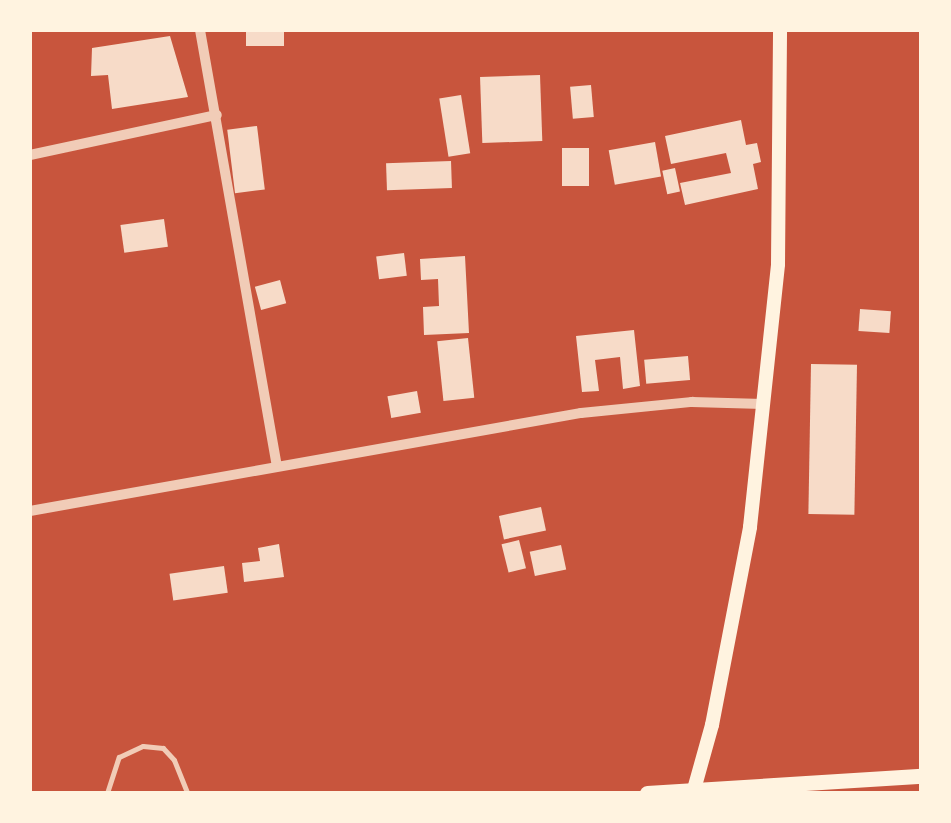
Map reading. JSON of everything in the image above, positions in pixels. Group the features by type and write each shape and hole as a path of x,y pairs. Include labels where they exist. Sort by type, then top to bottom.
{"highway":[{"path":"647,793 921,776"}],"main road":[{"path":"694,791 712,726 750,527 778,264 780,30"}],"street":[{"path":"200,30 277,466"},
{"path":"30,156 217,115"},
{"path":"30,511 581,414 692,402 763,404"}],"lane":[{"path":"107,793 119,757 143,746 164,748 174,760 187,793"}],"building":[{"path":"246,30 284,30 284,46 246,46"},
{"path":"170,36 188,97 112,109 108,75 91,76 92,48"},
{"path":"540,75 542,141 482,143 480,77"},
{"path":"591,85 594,117 573,119 570,87"},
{"path":"461,95 470,153 449,157 439,98"},
{"path":"741,120 746,145 757,143 761,162 753,164 758,189 685,205 680,183 731,173 726,153 671,164 665,136"},
{"path":"257,126 265,190 235,193 227,130"},
{"path":"655,142 661,176 615,185 609,150"},
{"path":"562,148 589,148 589,186 562,186"},
{"path":"451,161 452,188 387,190 386,163"},
{"path":"675,168 680,191 667,194 662,171"},
{"path":"164,219 168,247 124,253 120,225"},
{"path":"404,253 407,276 379,279 376,256"},
{"path":"465,256 469,333 424,335 423,307 439,306 438,279 421,280 420,259"},
{"path":"280,280 286,303 261,310 255,287"},
{"path":"860,309 891,311 889,333 858,331"},
{"path":"634,330 640,386 623,389 620,357 595,360 599,391 582,392 576,336"},
{"path":"468,338 474,398 443,401 437,341"},
{"path":"688,356 690,380 646,384 644,360"},
{"path":"811,364 857,365 854,515 808,514"},
{"path":"417,391 421,413 391,418 387,396"},
{"path":"541,507 546,530 504,539 499,516"},
{"path":"519,540 526,568 509,572 502,544"},
{"path":"279,544 284,577 244,582 242,563 260,561 258,548"},
{"path":"561,545 566,569 535,576 530,552"},
{"path":"224,566 228,593 173,600 170,574"}]}
